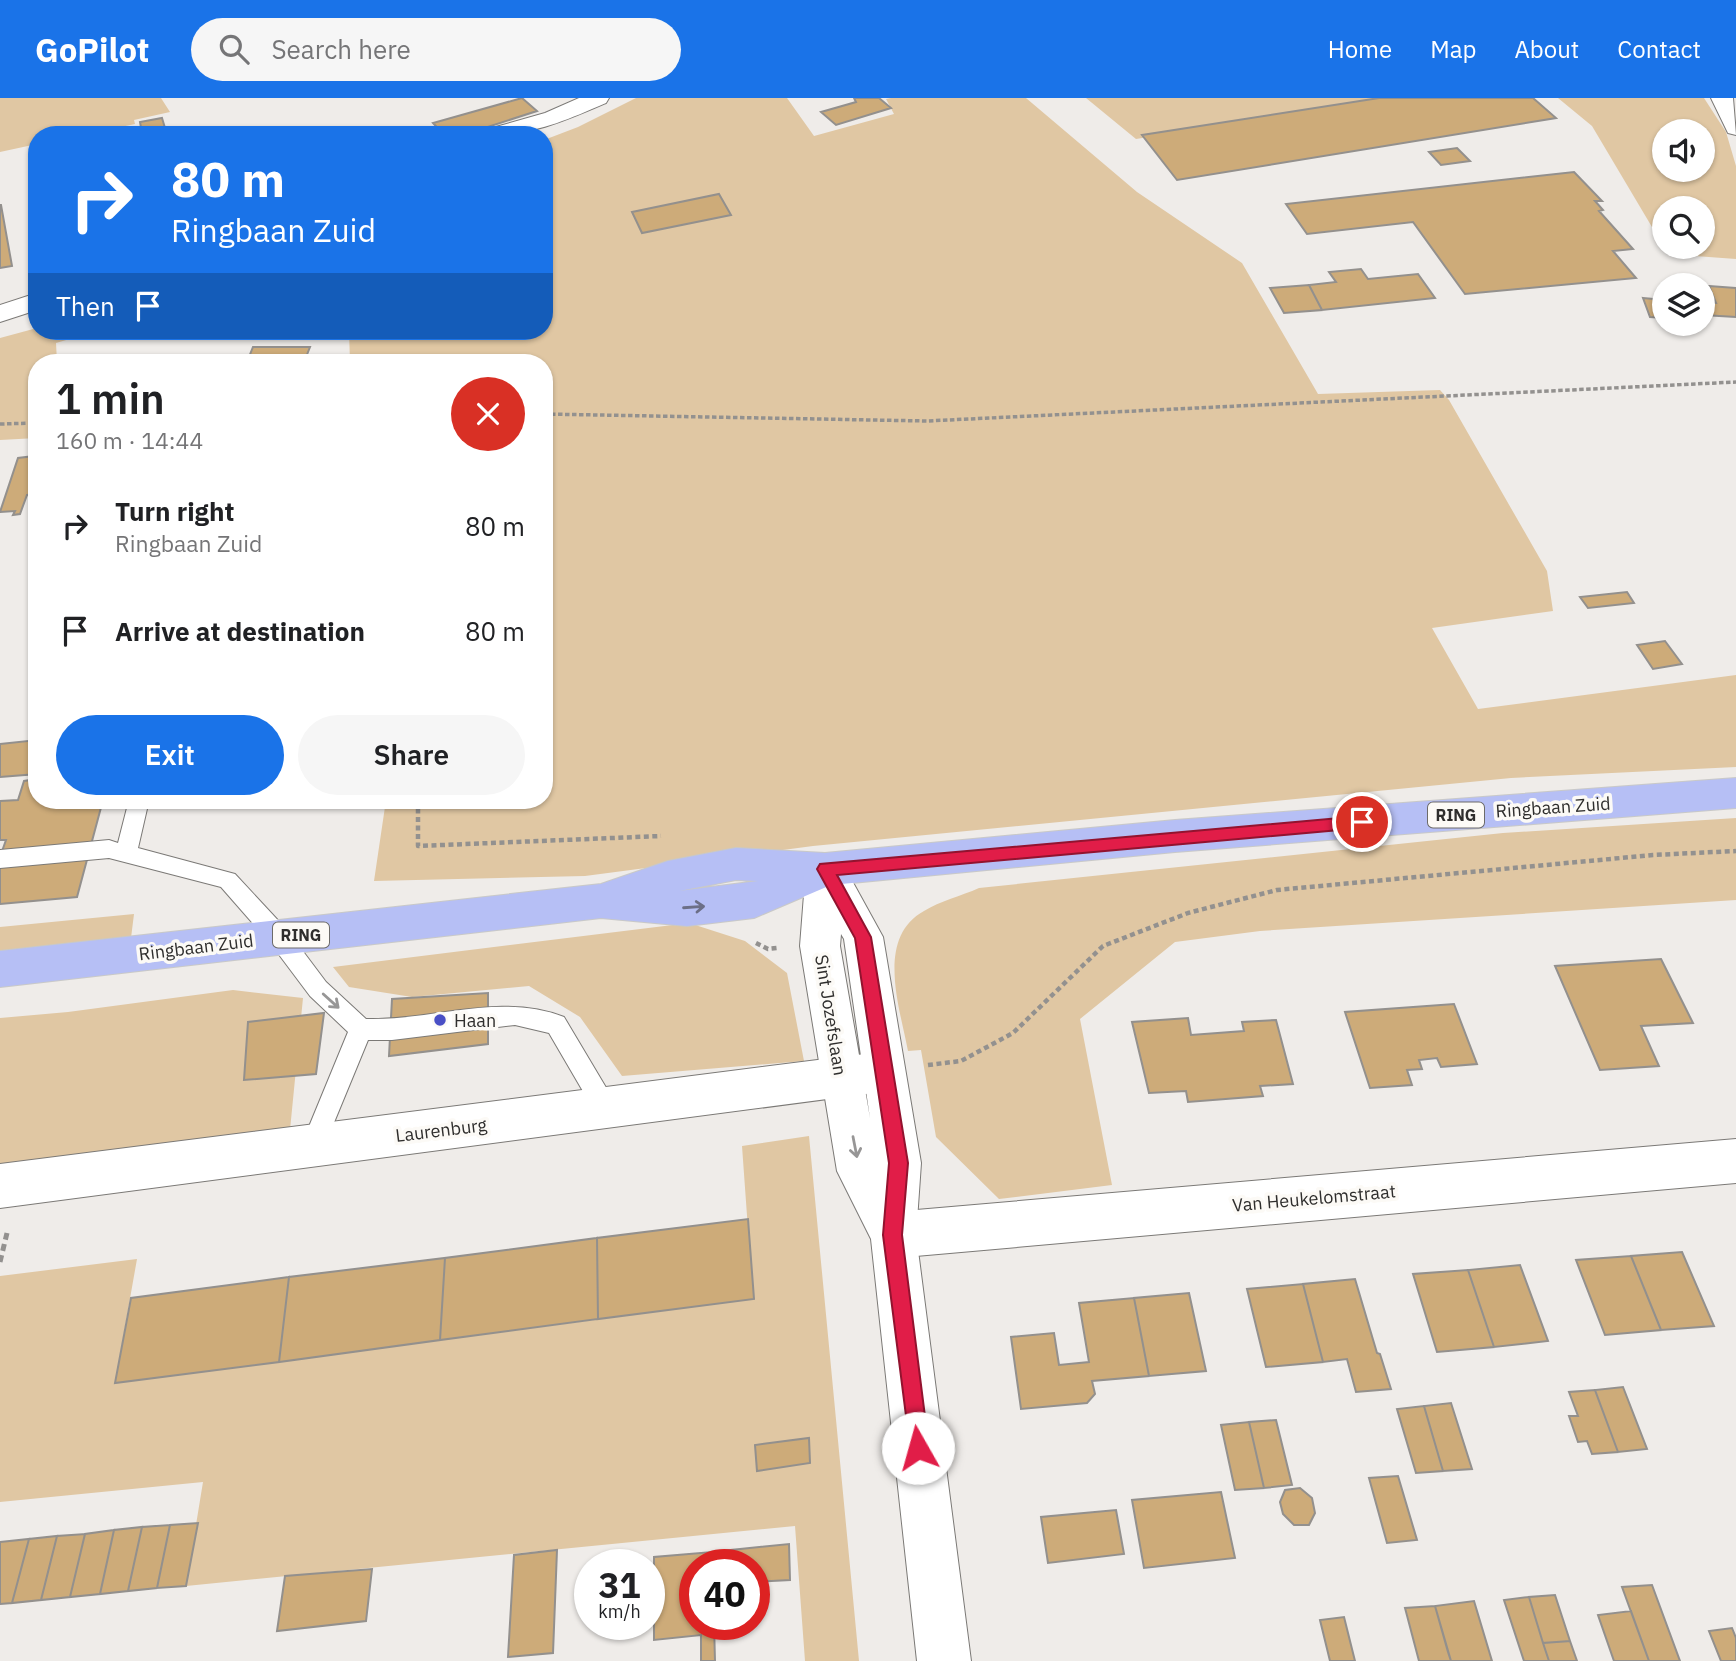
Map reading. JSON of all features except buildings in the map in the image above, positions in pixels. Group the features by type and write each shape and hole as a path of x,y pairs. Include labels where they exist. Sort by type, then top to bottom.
{"main road":[{"name":"Ringbaan Zuid","path":"0,969 601,901 687,909 754,901 825,869 1175,836 1736,793"}],"street":[{"path":"525,126 553,118 598,98"},
{"path":"1722,98 1736,128"},
{"path":"0,314 28,304"},
{"name":"Sint Jozefslaan","path":"825,869 863,937 859,1171 892,1235 944,1661"},
{"name":"Laurenburg","path":"0,1186 862,1075"},
{"name":"Van Heukelomstraat","path":"892,1235 1736,1161"}],"lane":[{"path":"126,853 137,809"},
{"path":"0,859 110,849 228,880 279,937 318,989 361,1029 392,1030 515,1015 556,1024 606,1109"},
{"path":"313,1146 361,1029"}],"path":[{"path":"553,414 927,421 1736,382"},
{"path":"0,424 28,423"},
{"path":"418,809 418,846 674,835"},
{"path":"862,1075 961,1061 1013,1033 1103,946 1188,913 1277,890 1653,855 1736,851"}],"shaded area":[{"path":"0,98 161,98 170,112 134,120 135,124 126,126 28,126 28,146 0,152"},
{"path":"636,98 787,98 814,136 894,114 886,99 891,98 1026,98 1137,192 1242,263 1318,394 1440,390 1449,400 1547,571 1553,611 1432,628 1478,709 1736,675 1736,767 1511,778 813,846 585,876 374,881 385,809 553,809 553,354 350,354 349,340 553,340 553,137"},
{"path":"1086,98 1394,98 1136,139"},
{"path":"1558,98 1704,98 1726,132 1736,166 1736,259 1715,257 1715,196 1652,196 1652,227 1592,126"},
{"path":"28,330 28,340 66,340 56,343 57,354 28,354 28,438 0,440 0,338"},
{"path":"1736,818 1736,900 1260,931 1175,942 1080,1019 1112,1185 999,1199 936,1137 921,1050 908,1051 897,995 895,956 900,938 909,923 924,911 944,901 979,888 1503,833"},
{"path":"134,914 131,938 0,951 0,927"},
{"path":"689,923 745,941 787,973 804,1061 622,1076 580,1017 529,986 412,997 349,987 333,967"},
{"path":"233,990 303,998 290,1130 0,1167 0,1018 68,1012"},
{"path":"809,1136 859,1661 805,1661 795,1526 186,1586 203,1482 0,1502 0,1276 137,1259 115,1383 753,1299 742,1146"}],"place":[{"name":"Haan","path":"440,1020"}],"route":[{"path":"918,1448 892,1235 899,1163 882,1071 863,937 825,869 1175,836 1362,822"}]}
